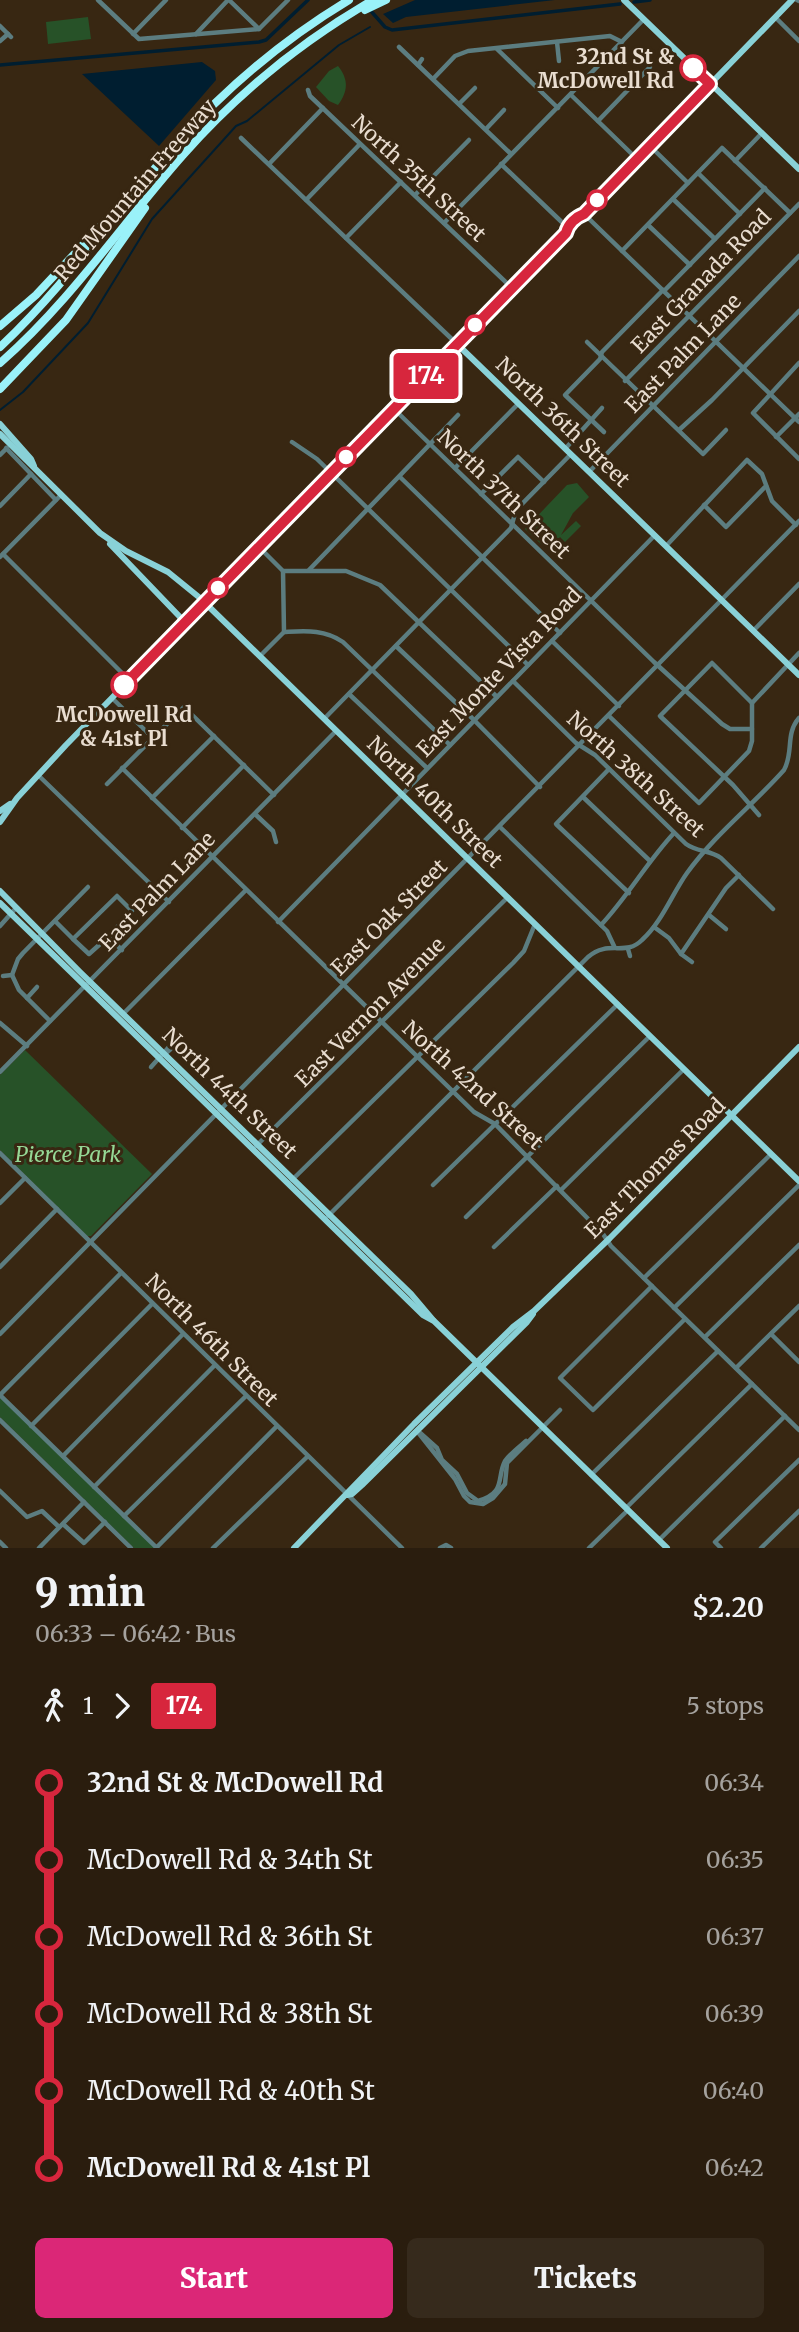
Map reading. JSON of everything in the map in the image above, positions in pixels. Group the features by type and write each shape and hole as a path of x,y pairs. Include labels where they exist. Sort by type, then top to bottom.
{"highway":[{"path":"354,13 373,0"},
{"path":"354,13 386,0"},
{"name":"Red Mountain Freeway","path":"0,347 46,301 195,124 267,57 344,1"},
{"name":"Red Mountain Freeway","path":"0,363 59,305 183,155 230,106 283,61 354,13"},
{"path":"0,389 46,343 71,312 183,155"},
{"path":"0,326 28,302 137,191"}],"main road":[{"path":"624,0 799,169"},
{"path":"1,817 182,625 792,0"},
{"name":"North 36th Street","path":"457,344 799,675"},
{"name":"North 40th Street","path":"0,425 31,459 34,466"},
{"name":"North 40th Street","path":"0,434 8,447 34,466 59,497 100,533 126,551 168,572 205,602 799,1183"},
{"path":"100,533 180,617 182,625"},
{"name":"North 44th Street","path":"0,891 14,911 39,936 427,1311 434,1321 667,1548"},
{"name":"North 44th Street","path":"0,903 14,911"},
{"name":"East Thomas Road","path":"347,1495 352,1494 393,1455 412,1430 436,1407 446,1402 521,1320 534,1311 607,1241 798,1051"},
{"name":"East Thomas Road","path":"294,1548 347,1495 361,1476 479,1365"}],"street":[{"path":"133,34 166,0"},
{"path":"196,34 228,0 259,29"},
{"path":"100,1 139,39 259,29 288,0"},
{"path":"775,17 799,41"},
{"path":"444,223 644,19"},
{"path":"0,26 9,35 0,41"},
{"path":"433,79 456,56 468,51 610,36 622,42"},
{"path":"557,42 559,61"},
{"path":"399,47 511,154"},
{"path":"496,48 558,108"},
{"path":"418,65 422,59"},
{"path":"598,121 649,67"},
{"path":"459,104 475,88"},
{"name":"North 35th Street","path":"308,90 310,96 512,288"},
{"path":"571,95 637,159"},
{"path":"268,164 323,108"},
{"path":"486,129 504,110"},
{"path":"735,161 761,134"},
{"name":"North 36th Street","path":"241,138 457,344"},
{"path":"415,195 470,140"},
{"path":"306,200 360,144"},
{"path":"650,146 688,183"},
{"path":"622,251 722,148 790,213"},
{"path":"501,164 568,230"},
{"path":"698,173 740,214"},
{"path":"346,238 401,182"},
{"path":"604,432 565,395 765,188"},
{"path":"673,199 715,239"},
{"name":"East Granada Road","path":"625,381 799,204"},
{"path":"584,214 769,394 798,418 776,437"},
{"path":"648,225 690,265"},
{"name":"East Palm Lane","path":"589,471 799,256"},
{"path":"679,430 799,311"},
{"path":"587,342 703,454 726,430"},
{"path":"799,363 753,413 799,459"},
{"path":"456,468 519,403"},
{"path":"324,719 513,524 516,510 544,482 602,408"},
{"name":"North 37th Street","path":"394,409 726,727 752,729"},
{"path":"309,570 458,415"},
{"path":"292,442 311,454 528,665"},
{"path":"0,455 8,447 32,474 59,497 1,555 129,680"},
{"path":"481,494 518,457 544,482"},
{"path":"666,546 747,460 762,474 767,494 772,501 797,523"},
{"path":"0,506 32,474"},
{"path":"400,477 560,633"},
{"path":"704,505 726,527 766,486"},
{"name":"East Oak Street","path":"0,1334 797,523"},
{"name":"East Monte Vista Road","path":"278,922 654,535"},
{"path":"259,547 283,570 346,571 384,588 497,697"},
{"path":"283,570 284,632"},
{"path":"753,631 799,584"},
{"path":"260,656 284,632 310,631 336,637 450,746"},
{"path":"552,641 619,706"},
{"path":"396,646 540,787"},
{"path":"609,716 699,803 749,751 752,703 799,653"},
{"path":"752,703 712,663 660,716 725,778 759,815"},
{"name":"North 38th Street","path":"513,681 580,746 592,752 674,833 690,847 721,858 773,909"},
{"path":"349,694 427,768"},
{"path":"112,698 152,737"},
{"path":"107,784 184,707 274,794"},
{"path":"328,1217 596,950 614,946 628,949 642,941 705,851 786,766 790,756 791,729 799,718"},
{"name":"East Palm Lane","path":"0,1072 336,731"},
{"path":"152,798 214,736"},
{"path":"182,828 244,765"},
{"name":"North 42nd Street","path":"122,768 479,1117 495,1124 529,1156 607,1241 799,1430"},
{"path":"609,769 556,824 629,893"},
{"path":"38,775 169,902"},
{"path":"583,797 650,861"},
{"path":"255,814 273,831 276,842"},
{"path":"500,827 601,925 610,935 614,946"},
{"path":"601,925 674,833"},
{"path":"681,954 726,888 739,875"},
{"path":"50,1021 16,986 12,975 18,959 88,887"},
{"path":"121,1016 246,890"},
{"path":"55,921 73,939 89,954 132,911 120,897 115,897 73,939"},
{"name":"East Vernon Avenue","path":"255,1146 508,897"},
{"path":"0,926 14,911"},
{"path":"709,915 726,929"},
{"path":"291,1181 524,951 535,923"},
{"path":"654,927 692,962"},
{"path":"108,937 122,950"},
{"path":"628,949 630,956"},
{"path":"4,976 12,975"},
{"path":"27,998 37,986"},
{"path":"433,1185 618,1004"},
{"path":"0,1023 27,1046"},
{"path":"466,1217 651,1036"},
{"path":"151,1067 178,1040"},
{"path":"494,1247 684,1068"},
{"name":"North 46th Street","path":"0,1153 402,1548"},
{"path":"644,1278 771,1154"},
{"path":"0,1203 25,1178"},
{"path":"674,1308 799,1183"},
{"path":"0,1267 57,1209"},
{"path":"705,1338 799,1245"},
{"path":"121,1273 0,1395 31,1426 157,1548 277,1426"},
{"path":"652,1286 560,1378 593,1410 685,1319"},
{"path":"31,1426 152,1304"},
{"path":"736,1368 799,1306"},
{"path":"63,1456 183,1334"},
{"path":"771,1334 799,1362"},
{"path":"592,1475 718,1351"},
{"path":"94,1487 215,1365"},
{"path":"589,1548 752,1384"},
{"path":"124,1516 246,1396"},
{"path":"415,1427 438,1448 442,1460 457,1474 467,1493 478,1501 498,1488 507,1460 560,1410"},
{"path":"659,1540 785,1416"},
{"path":"0,1420 131,1548"},
{"path":"213,1548 307,1457"},
{"path":"721,1548 715,1542 799,1460"},
{"path":"0,1491 27,1517 42,1511 84,1543 105,1522"},
{"path":"39,1548 84,1502"},
{"path":"761,1548 799,1511"},
{"path":"0,1542 6,1548"},
{"path":"440,1548 446,1545 450,1548"}],"green space":[{"path":"88,17 91,39 48,44 46,22"},
{"path":"338,66 346,86 338,105 329,101 316,87 329,71"},
{"path":"577,483 589,497 573,513 561,535 576,521 581,526 565,542 560,537 551,547 542,545 525,529 567,485"},
{"name":"Pierce Park","path":"25,1050 152,1174 91,1236 87,1236 0,1150 0,1075"},
{"path":"0,1397 155,1548 134,1548 0,1417"}],"water":[{"path":"415,0 555,0 406,17 393,23 383,14"},
{"path":"202,62 215,71 216,80 159,146 82,74"}],"waterway":[{"path":"0,65 259,42 266,40 308,0"},
{"path":"634,2 650,0"},
{"path":"370,10 385,27 392,30 620,4"},
{"path":"0,410 23,392 88,323 152,219 236,126 247,121 339,45 370,27"}],"bus line":[{"name":"174","path":"124,685 710,84 693,68"}],"place":[{"name":"32nd St & McDowell Rd","path":"693,68"},
{"name":"McDowell Rd & 41st Pl","path":"124,685"}]}
